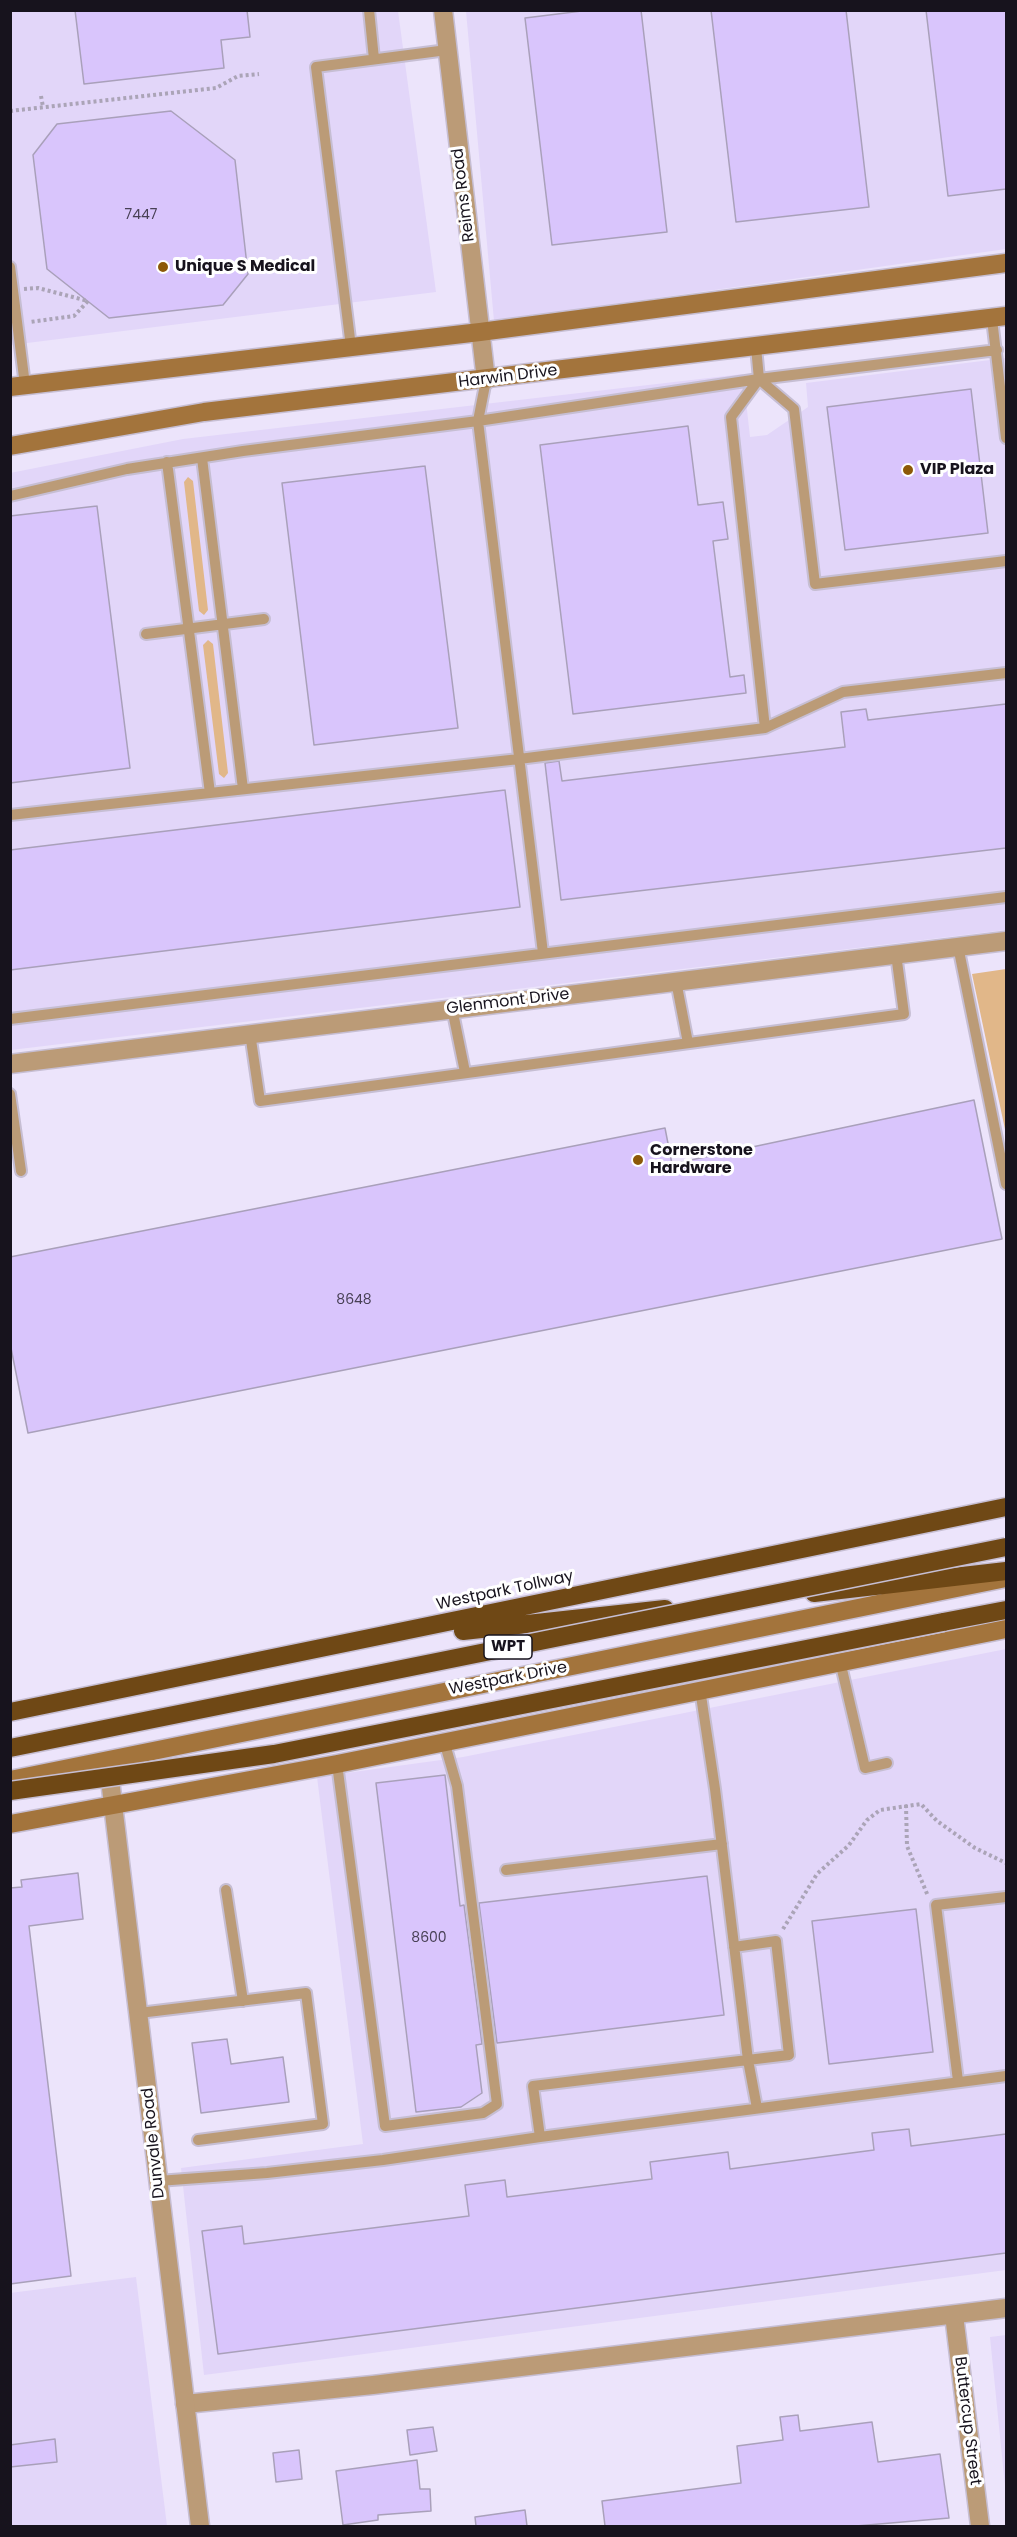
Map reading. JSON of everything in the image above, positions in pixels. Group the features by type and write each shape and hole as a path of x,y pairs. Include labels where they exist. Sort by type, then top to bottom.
{"highway":[{"name":"Westpark Tollway","path":"10,1712 1006,1508"},
{"name":"WPT","path":"10,1748 1006,1547"},
{"path":"364,1641 1006,1571"},
{"path":"10,1791 274,1754 1006,1610"}],"main road":[{"path":"18,386 480,332 1006,263"},
{"name":"Harwin Drive","path":"10,446 204,412 999,318"},
{"name":"Westpark Drive","path":"10,1780 1006,1578"},
{"path":"10,1824 112,1803 337,1764 1006,1629"}],"street":[{"name":"Reims Road","path":"443,10 486,380"},
{"name":"Glenmont Drive","path":"10,1064 1006,940"},
{"name":"Dunvale Road","path":"107,1760 200,2526"},
{"path":"185,2404 227,2401 1006,2308"},
{"name":"Buttercup Street","path":"954,2315 980,2526"}],"lane":[{"path":"369,10 374,59"},
{"path":"351,347 316,67 447,50"},
{"path":"10,267 17,321 18,386"},
{"path":"999,318 997,350 1006,438"},
{"path":"756,347 759,379 731,417 765,728"},
{"path":"10,496 167,462 478,421 759,379 997,350"},
{"path":"759,379 794,409 815,584 1006,561"},
{"path":"486,380 478,421 543,953"},
{"path":"202,458 243,789"},
{"path":"167,462 210,793"},
{"path":"146,634 264,619"},
{"path":"10,815 519,759 765,728 843,692 1006,673"},
{"path":"10,1019 1006,897"},
{"path":"958,946 1006,1184"},
{"path":"250,1033 260,1101 904,1014 896,954"},
{"path":"676,981 688,1043"},
{"path":"452,1008 465,1072"},
{"path":"10,1094 21,1171"},
{"path":"840,1661 865,1768 887,1763"},
{"path":"700,1689 722,1844 748,2060 757,2108"},
{"path":"337,1764 386,2126 483,2113 497,2104 457,1786 444,1741"},
{"path":"506,1870 722,1844"},
{"path":"226,1890 243,2001"},
{"path":"957,2081 936,1905 1006,1897"},
{"path":"540,2137 533,2085 789,2055 776,1941 734,1947"},
{"path":"139,2013 306,1993 323,2124 198,2140"},
{"path":"158,2181 348,2164 1006,2076"}],"path":[{"path":"10,111 216,88 238,76 259,74"},
{"path":"41,96 43,107"},
{"path":"13,290 38,288 88,301 74,316 17,321"},
{"path":"776,1941 817,1874 849,1845 867,1820 880,1810 921,1804 937,1821 975,1848 1006,1863"},
{"path":"906,1805 907,1846 910,1857 926,1893 936,1905"}],"shaded area":[{"path":"10,11 398,11 436,292 11,345"},
{"path":"466,11 1006,11 1006,249 494,321"},
{"path":"1006,358 1006,930 11,1050 10,473 183,439 743,374 750,437 767,435 808,407 806,383"},
{"path":"188,477 193,481 208,610 204,615 199,611 184,482"},
{"path":"208,640 213,644 228,773 224,778 219,774 203,645"},
{"path":"1006,969 1006,1134 972,974"},
{"path":"1006,1649 1006,2270 204,2375 181,2168 363,2144 317,1777 463,1757"},
{"path":"136,2277 167,2526 11,2526 10,2293"},
{"path":"1006,2335 1006,2496 990,2337"}],"building":[{"path":"75,10 247,10 250,37 221,40 224,68 84,84"},
{"path":"590,10 641,10 667,232 552,245 525,18"},
{"path":"711,10 846,10 869,207 736,222"},
{"path":"926,10 1006,10 1006,189 948,196"},
{"path":"171,111 235,160 248,274 223,305 109,318 47,269 33,155 57,124"},
{"name":"VIP Plaza","path":"971,389 988,533 845,550 827,407"},
{"path":"688,426 698,505 723,502 728,539 713,541 730,677 744,675 746,693 573,714 540,445"},
{"path":"425,466 458,728 314,745 282,483"},
{"path":"97,506 130,768 10,783 10,516"},
{"path":"1006,704 1006,848 561,900 545,763 559,761 562,781 845,747 841,712 866,709 868,720"},
{"path":"505,790 520,907 10,970 10,850"},
{"path":"974,1100 1002,1239 28,1433 10,1343 10,1257 665,1128 672,1164"},
{"path":"445,1775 460,1906 464,1905 482,2044 476,2045 482,2093 461,2107 416,2112 376,1783"},
{"path":"78,1873 83,1919 29,1926 71,2276 10,2284 10,1888 22,1887 21,1880"},
{"path":"707,1876 724,2015 497,2043 479,1903"},
{"path":"916,1909 933,2052 829,2064 812,1921"},
{"path":"227,2039 231,2064 283,2057 289,2102 201,2113 192,2043"},
{"path":"909,2129 911,2146 1006,2134 1006,2253 218,2354 202,2231 242,2226 244,2244 469,2216 465,2185 505,2180 507,2197 652,2179 650,2162 728,2152 730,2169 874,2150 872,2133"},
{"path":"798,2415 800,2431 872,2422 878,2462 940,2454 949,2518 856,2526 605,2526 602,2501 741,2483 737,2446 783,2440 780,2417"},
{"path":"433,2427 437,2451 410,2455 407,2430"},
{"path":"55,2439 57,2462 10,2467 10,2445"},
{"path":"299,2450 302,2479 276,2482 273,2453"},
{"path":"417,2460 420,2489 430,2489 431,2511 378,2515 378,2520 343,2525 336,2471"},
{"path":"525,2510 527,2526 476,2526 475,2517"}],"place":[{"name":"Unique S Medical","path":"163,267"},
{"name":"VIP Plaza","path":"908,470"},
{"name":"Cornerstone Hardware","path":"638,1160"}]}
